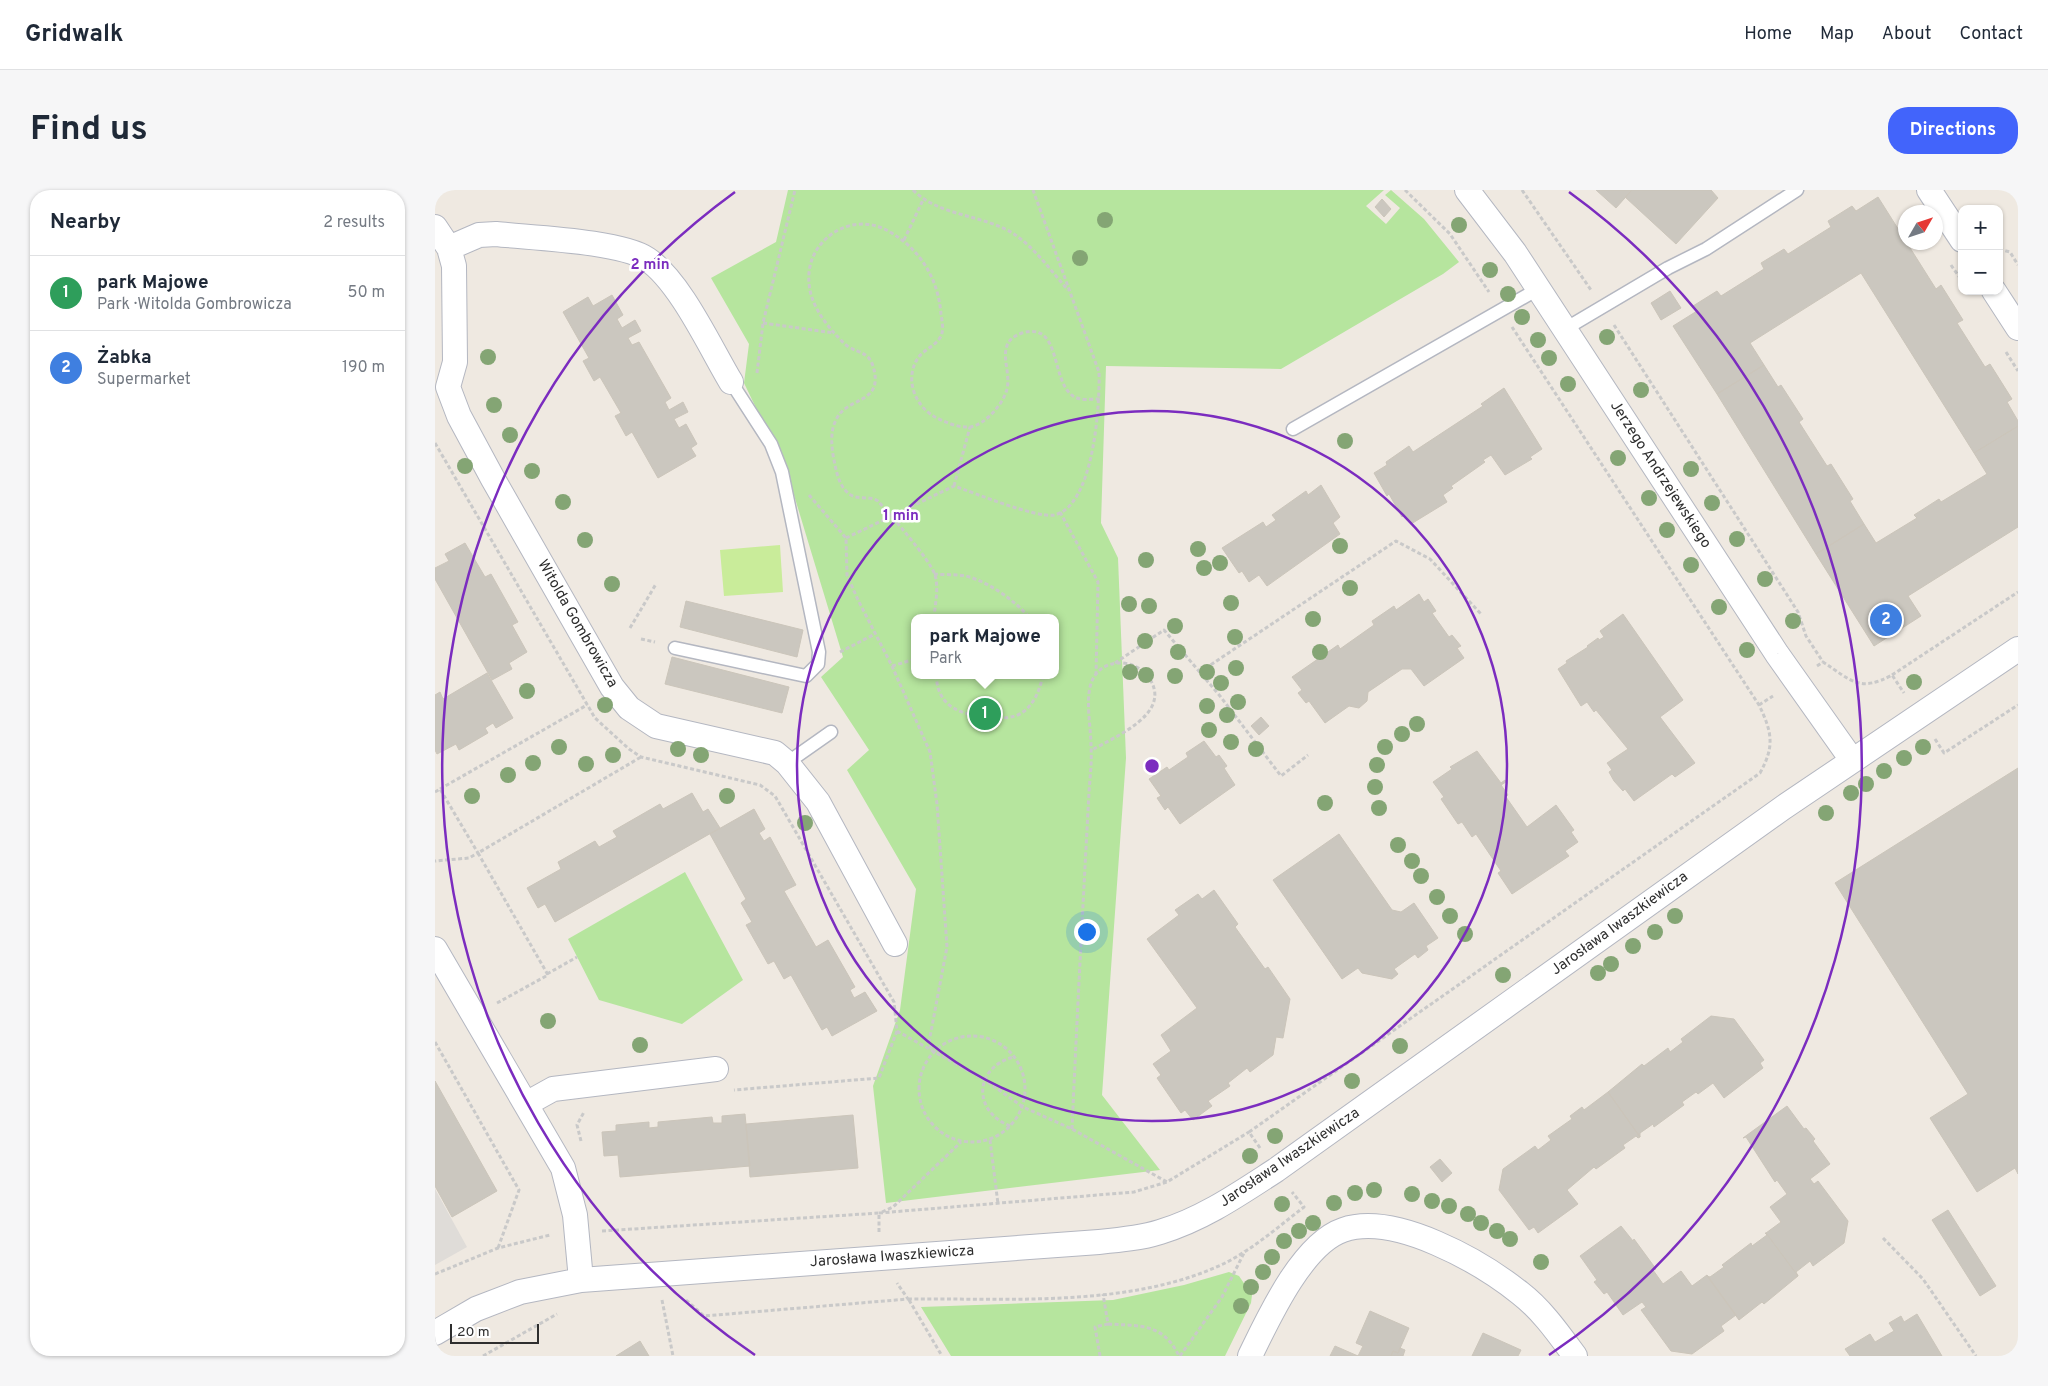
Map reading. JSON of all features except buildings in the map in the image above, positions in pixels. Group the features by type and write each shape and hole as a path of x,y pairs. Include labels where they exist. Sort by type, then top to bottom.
{"street":[{"name":"Jerzego Andrzejewskiego","path":"1467,190 1494,223 1795,681 1852,760"},
{"path":"1929,190 1958,234"},
{"name":"Witolda Gombrowicza","path":"435,227 449,248 454,266 455,362 441,391 459,416 612,688 629,708 656,726 775,753 787,762 818,802 895,944"},
{"path":"449,248 479,235 496,234 603,245 631,251 647,259 677,291 731,382"},
{"path":"1997,295 2018,328"},
{"name":"Jarosława Iwaszkiewicza","path":"435,1333 476,1309 520,1292 581,1280 1099,1242 1133,1238 1181,1225 1211,1211 1276,1170 1852,760 2018,650"},
{"path":"435,949 563,1168 575,1215 581,1280"},
{"path":"526,1104 553,1089 716,1069"},
{"path":"1250,1356 1300,1264 1320,1245 1343,1230 1370,1227 1403,1230 1440,1244 1485,1270 1521,1293 1549,1321 1575,1356"}],"lane":[{"path":"1565,329 1668,268 1706,249 1797,190"},
{"path":"1293,429 1538,289"},
{"path":"675,648 806,676 818,664 819,652 782,472 771,444 731,382"},
{"path":"787,762 831,732"}],"path":[{"path":"757,380 763,322 795,190"},
{"path":"913,190 923,200 994,224 1014,234 1028,245 1070,292"},
{"path":"847,538 955,486 1038,514 1054,515 1065,511 1075,498 1087,471 1096,432 1100,399 1099,372 1033,190"},
{"path":"599,1232 998,1204 1134,1192 1167,1182 1249,1132 1760,773 1769,756 1770,727 1759,705 1450,234 1405,190"},
{"path":"1522,190 1602,307 1798,612 1806,636 1823,662 1857,684 1875,684 1892,676 2018,592"},
{"path":"904,240 923,200"},
{"path":"934,614 937,593 935,574 878,501 871,497 859,498 849,495 838,478 831,438 835,421 846,407 867,398 875,383 875,376 870,360 865,352 849,347 835,334 819,312 809,287 809,269 819,246 843,226 867,223 880,226 904,240 918,254 933,278 939,295 943,329 940,338 918,357 914,365 912,390 915,398 932,416 953,425 970,427 980,423 990,414 1003,399 1008,378 1004,351 1013,338 1021,334 1037,333 1051,343 1057,370 1063,385 1072,396 1081,400 1100,399"},
{"path":"2003,250 2010,252 2018,265"},
{"path":"763,322 835,334"},
{"path":"955,486 970,427"},
{"path":"806,487 810,496 847,538 847,575 892,666 930,752 937,804 947,947 929,1042 932,1051"},
{"path":"1060,512 1098,582 1096,675"},
{"path":"1200,672 1396,541 1430,559 1481,614"},
{"path":"935,574 965,576 982,583 1002,594 1025,614"},
{"path":"630,628 656,584"},
{"path":"1072,1128 1091,750 1089,696 1090,686 1096,675 1104,667 1115,663 1164,630 1200,672 1281,776 1308,756"},
{"path":"818,664 875,634"},
{"path":"892,666 911,660"},
{"path":"1091,750 1136,724 1145,717 1152,707 1153,685 1147,674 1127,662 1115,663"},
{"path":"1811,670 1823,662"},
{"path":"1892,676 1906,696"},
{"path":"936,679 937,688 948,704 985,718 1006,719 1023,713 1035,698 1042,679"},
{"path":"1759,705 1774,695"},
{"path":"435,792 587,705"},
{"path":"1931,734 1944,753 2018,705"},
{"path":"435,860 469,858 478,854 641,757"},
{"path":"440,789 547,974"},
{"path":"474,1016 577,957"},
{"path":"897,1031 985,1080 1023,1107 1072,1128 1167,1182"},
{"path":"975,1035 997,1042 1015,1057 1025,1081 1023,1107 1011,1126 990,1140 961,1142 936,1129 927,1118 921,1105 918,1091 920,1076 932,1051 945,1042 960,1036 975,1035"},
{"path":"435,1042 519,1190 498,1248"},
{"path":"731,1090 879,1078 888,1056"},
{"path":"1011,1126 992,1115 985,1106 983,1095 985,1080 994,1065 1003,1059 1015,1057"},
{"path":"581,1145 577,1125 587,1109"},
{"path":"1249,1132 1263,1152"},
{"path":"990,1140 998,1204"},
{"path":"879,1213 893,1206 961,1142"},
{"path":"679,1294 704,1316 908,1300 1064,1297 1103,1294 1157,1286 1224,1264 1304,1208 1288,1187"},
{"path":"879,1213 880,1242"},
{"path":"602,1225 604,1231"},
{"path":"435,1274 498,1248 553,1234"},
{"path":"1883,1238 1923,1279 1976,1356"},
{"path":"1099,1356 1095,1326 1108,1324 1153,1328 1165,1335 1174,1345 1180,1356 1222,1297 1246,1250"},
{"path":"894,1279 942,1356"},
{"path":"1103,1294 1108,1324"},
{"path":"661,1296 673,1356"},
{"path":"483,1356 565,1311"}],"green space":[{"path":"788,190 1384,190 1366,206 1386,224 1400,208 1385,195 1391,190 1424,219 1459,262 1443,274 1281,369 1106,366 1101,523 1118,558 1126,758 1102,1095 1160,1170 886,1203 873,1086 900,1010 916,889 847,770 869,750 821,677 843,657 787,472 744,383 749,344 711,278 776,242"},
{"path":"780,545 783,592 724,596 720,550"},
{"path":"685,872 743,980 682,1024 599,1000 568,939"},
{"path":"1229,1272 1239,1276 1252,1295 1251,1303 1225,1356 951,1356 921,1307 1113,1300 1184,1285"}],"shaded area":[{"path":"435,1189 467,1247 435,1265"}],"place":[{"name":"Żabka","path":"1886,620"},
{"name":"park Majowe","path":"985,714"}]}
